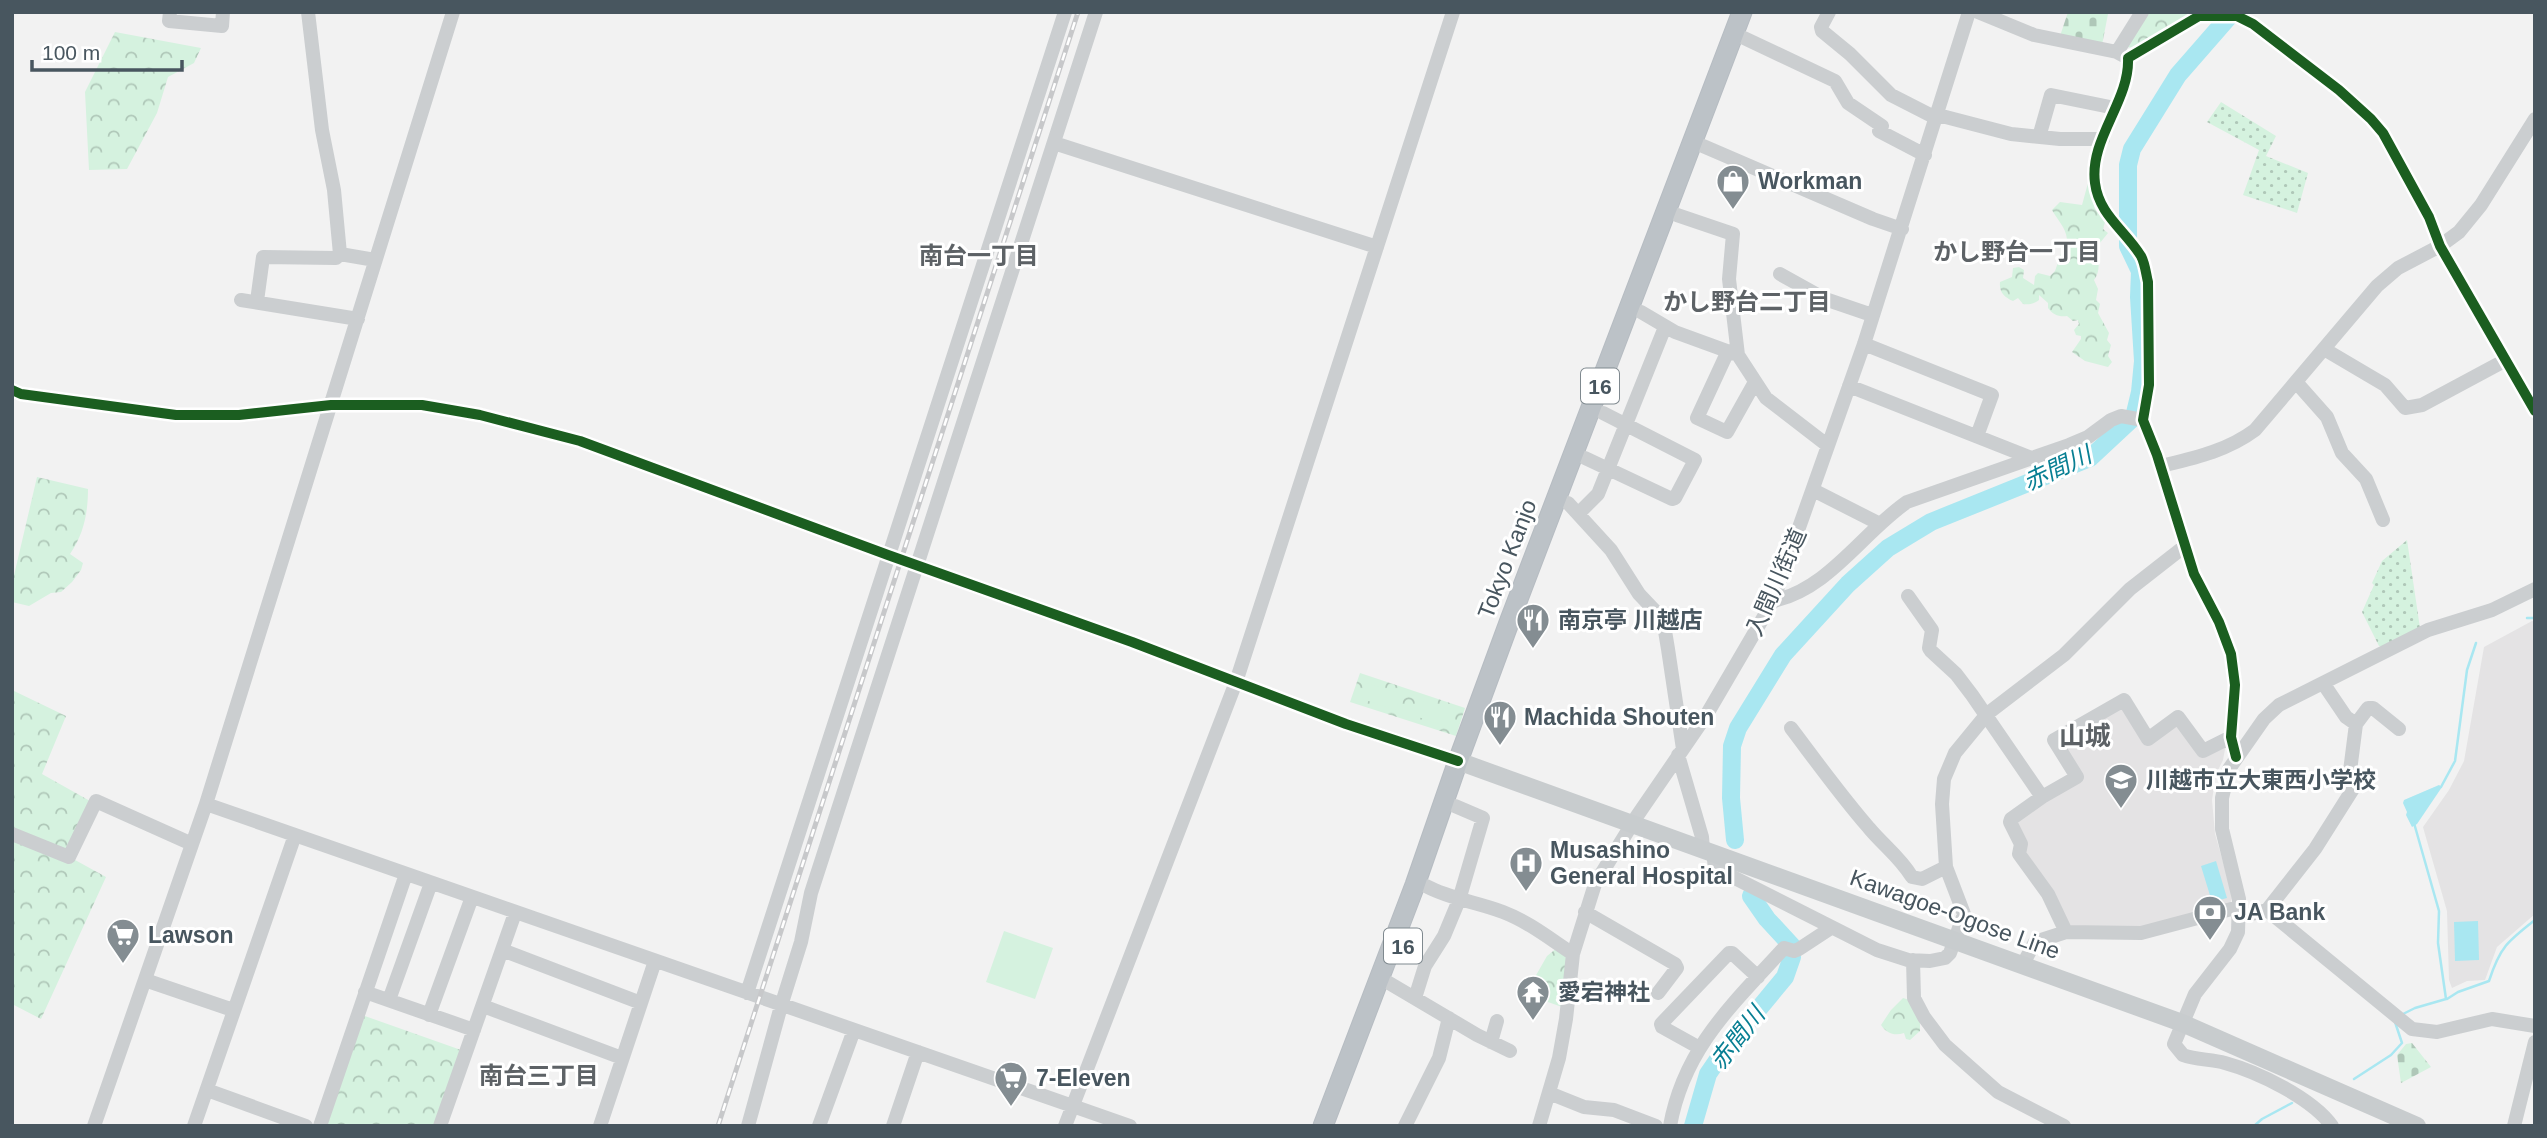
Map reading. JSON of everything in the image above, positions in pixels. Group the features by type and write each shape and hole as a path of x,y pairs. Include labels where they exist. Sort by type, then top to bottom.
{"highway":[{"name":"Tokyo Kanjo","path":"1335,1126 1455,806 1464,763 1742,12"},
{"name":"Tokyo Kanjo","path":"1323,1126 1464,763 1574,508 1585,458 1753,12"}],"main road":[{"name":"Kawagoe-Ogose Line","path":"1464,763 2182,1023 2417,1126"}],"street":[{"path":"170,12 169,21 222,26 223,12"},
{"path":"308,12 322,130 334,190 340,254"},
{"path":"94,1126 206,804 453,12"},
{"path":"747,993 1065,12"},
{"path":"748,1126 780,1006 802,942 811,893 1096,12"},
{"path":"1065,1126 1236,682 1453,12"},
{"path":"1829,12 1822,31 1892,95 1937,117 2011,134 2103,139"},
{"name":"入間川街道","path":"1538,1126 1564,1029 1573,954 1595,884 1730,677 1773,601 1864,344 1969,12"},
{"path":"1978,12 2034,35 2123,55 2199,16 2231,15 2253,24 2339,90 2383,133 2429,217 2440,246 2535,411"},
{"path":"2135,419 2149,385 2148,282 2141,256 2105,211 2095,183 2094,167 2128,67 2123,55 2142,12"},
{"path":"1744,38 1835,81 1844,99 1881,126 1879,131 1925,155"},
{"path":"2039,137 2051,95 2115,108"},
{"path":"2161,466 2213,453 2245,438 2262,423 2376,286 2398,268 2440,246 2459,232 2475,214 2535,119"},
{"path":"1054,143 1377,247"},
{"path":"1703,146 1902,229"},
{"path":"1677,215 1733,234 1729,279 1733,353 1697,418 1727,432 1755,382"},
{"path":"340,254 375,260"},
{"path":"257,301 263,257 336,258 340,254"},
{"path":"1780,274 1825,299 1872,315"},
{"path":"241,300 358,319"},
{"path":"1641,312 1665,327 1733,353 1766,398 1827,445"},
{"path":"1665,327 1598,495 1574,508 1611,550 1639,594 1658,614 1667,640 1681,752 1702,837 1715,869 1891,956 1913,960 1941,960 1950,953 1962,920 1963,910 1946,867 1942,804 1944,779 1955,752 1987,714 2064,655 2130,589 2185,546"},
{"path":"1864,344 1992,395 1978,436"},
{"path":"2325,349 2385,385 2405,408 2422,405 2504,361"},
{"path":"2296,382 2327,417 2342,453 2366,479 2383,520"},
{"path":"1849,386 2034,458"},
{"path":"12,390 34,396 176,415 239,415 331,405 422,405 458,410 535,428 580,441 1132,642 1346,724 1464,763"},
{"path":"1585,458 1675,498 1695,460 1603,413"},
{"path":"1773,601 1790,597 1813,583 1900,507 1921,496 2088,437 2121,416 2135,419 2161,466 2194,573 2227,640 2234,663 2231,737 2236,757"},
{"path":"1813,490 1880,524"},
{"path":"2332,1126 2312,1107 2277,1086 2225,1063 2182,1055 2174,1044 2199,988 2235,940 2239,912 2234,874 2221,818 2225,780 2236,757 2272,711 2442,624 2492,610 2535,589"},
{"path":"1908,596 1932,630 1931,652 1956,674 1987,714 2042,797"},
{"path":"2323,683 2340,709 2356,724"},
{"path":"2066,932 2048,894 2019,854 2021,844 2010,822 2042,797 2077,777 2054,740 2124,700 2148,739 2178,717 2203,751 2231,737"},
{"path":"2267,910 2315,849 2358,781 2350,771 2356,724 2372,707 2399,729"},
{"path":"1791,728 1854,810 1896,855 1912,877 1922,879 1946,867"},
{"path":"12,834 69,857 96,801 192,844"},
{"path":"206,804 1130,1126"},
{"path":"1415,998 1425,966 1444,936 1459,900 1483,818 1455,806"},
{"path":"194,1126 295,835"},
{"path":"320,1126 406,874"},
{"path":"389,1000 431,883"},
{"path":"1426,886 1442,895 1515,917 1573,954"},
{"path":"429,1015 472,897"},
{"path":"2023,964 2035,942 2066,932 2141,933 2239,912 2267,910 2412,1029 2428,1032 2448,1031 2469,1023 2492,1019 2535,1026"},
{"path":"1585,912 1675,964 1677,968 1658,993"},
{"path":"440,1126 515,913"},
{"path":"1670,1126 1676,1095 1698,1047 1711,1029 1784,948 1794,951 1799,949 1831,928"},
{"path":"502,950 641,1003"},
{"path":"1698,1047 1661,1024 1729,953 1758,977"},
{"path":"1913,960 1914,998 1924,1017 1945,1045 1998,1091 2064,1126"},
{"path":"600,1126 655,961"},
{"path":"145,979 233,1010"},
{"path":"1389,983 1510,1051"},
{"path":"365,992 474,1030"},
{"path":"483,1006 622,1058"},
{"path":"1405,1126 1440,1058 1449,1018"},
{"path":"1491,1042 1497,1021"},
{"path":"819,1126 854,1030"},
{"path":"2514,1126 2535,1042"},
{"path":"893,1126 918,1052"},
{"path":"207,1090 306,1126"},
{"path":"1549,1093 1584,1107 1614,1110 1656,1126"},
{"path":"1597,1126 1601,1110"}],"shaded area":[{"path":"2532,621 2535,622 2535,914 2497,947 2485,980 2467,981 2452,988 2449,980 2447,911 2423,827 2449,790 2464,761 2484,647"},
{"name":"川越市立大東西小学校","path":"2123,704 2147,742 2178,721 2202,754 2226,744 2223,760 2216,774 2212,800 2215,834 2233,897 2230,903 2139,928 2067,926 2027,860 2015,820 2080,780 2060,744"}],"green space":[{"path":"2068,12 2108,14 2102,45 2060,36"},
{"path":"2146,12 2194,12 2135,48 2126,47"},
{"path":"115,32 201,48 194,63 168,77 157,113 127,169 89,170 85,92"},
{"path":"2221,102 2276,136 2266,156 2308,173 2297,213 2243,195 2259,150 2207,122"},
{"path":"2088,183 2095,209 2105,222 2103,229 2108,233 2095,249 2099,265 2094,280 2098,289 2096,300 2100,304 2098,313 2109,333 2107,340 2111,345 2108,356 2112,362 2108,367 2085,361 2072,352 2081,339 2074,330 2079,324 2078,320 2073,321 2067,316 2054,314 2048,308 2048,303 2039,295 2039,300 2023,304 2018,298 2013,301 2007,298 2000,289 2000,282 2012,277 2013,268 2024,270 2023,278 2034,285 2038,273 2050,276 2055,271 2062,251 2067,251 2067,238 2052,210 2060,202 2082,205"},
{"path":"37,477 88,489 88,498 82,531 70,554 83,563 81,570 61,592 51,593 29,606 12,602 12,584"},
{"path":"2407,540 2420,628 2379,646 2362,612 2382,561"},
{"path":"1360,673 1465,708 1456,736 1350,702"},
{"path":"1367,683 1401,694 1396,710 1362,699"},
{"path":"12,690 66,716 42,774 90,801 66,855 106,877 41,1019 12,1004"},
{"path":"1420,701 1454,711 1449,727 1415,716"},
{"path":"1004,931 1053,948 1035,999 986,982"},
{"path":"1557,948 1568,955 1562,1007 1531,996 1527,991 1547,956"},
{"path":"1903,998 1913,1001 1920,1022 1920,1031 1910,1040 1906,1039 1904,1033 1891,1034 1881,1025"},
{"path":"362,1015 461,1050 434,1126 327,1126"},
{"path":"2412,1043 2431,1067 2401,1083 2397,1055 2406,1044"}],"water":[{"path":"2439,785 2442,787 2417,824 2412,827 2406,815 2404,800"},
{"path":"2216,861 2227,898 2212,902 2201,866"},
{"path":"2478,921 2479,960 2455,961 2454,922"}],"waterway":[{"name":"赤間川","path":"1735,840 1731,798 1732,746 1738,728 1783,655 1848,584 1888,548 1931,522 2090,458 2134,417 2143,361 2140,271 2128,246 2128,165 2132,149 2178,75 2233,12"},
{"path":"2527,618 2535,618"},
{"path":"2441,787 2455,761 2467,670 2476,643"},
{"path":"2401,1015 2446,999 2438,943 2439,911 2414,823"},
{"name":"赤間川","path":"1751,896 1767,919 1793,947"},
{"path":"2447,999 2458,992 2489,981 2506,946 2535,920"},
{"name":"赤間川","path":"1693,1126 1708,1074 1785,977 1792,957"},
{"path":"2354,1079 2391,1055 2402,1043 2395,1022"},
{"path":"2254,1126 2292,1103"}],"railway":[{"path":"718,1126 1078,12"}],"cycle path":[{"path":"2236,757 2231,737 2235,685 2231,654 2219,622 2194,574 2157,455 2143,420 2149,385 2148,282 2144,265 2135,247 2107,213 2097,194 2095,183 2098,151 2123,89 2128,58 2199,16 2237,16 2253,24 2339,90 2383,133 2429,217 2440,246 2535,411"},
{"path":"12,390 21,394 176,415 239,415 331,405 422,405 480,415 580,441 1132,642 1346,724 1458,761"}],"place":[{"name":"Workman","path":"1733,211"},
{"name":"南京亭 川越店","path":"1533,650"},
{"name":"Machida Shouten","path":"1500,747"},
{"name":"川越市立大東西小学校","path":"2121,810"},
{"name":"Musashino General Hospital","path":"1526,893"},
{"name":"JA Bank","path":"2210,942"},
{"name":"Lawson","path":"123,965"},
{"name":"愛宕神社","path":"1533,1022"},
{"name":"7-Eleven","path":"1011,1108"}],"district":[{"name":"かし野台一丁目","path":"2017,251"},
{"name":"南台一丁目","path":"979,255"},
{"name":"かし野台二丁目","path":"1747,301"},
{"name":"山城","path":"2085,736"},
{"name":"南台三丁目","path":"539,1075"}]}
